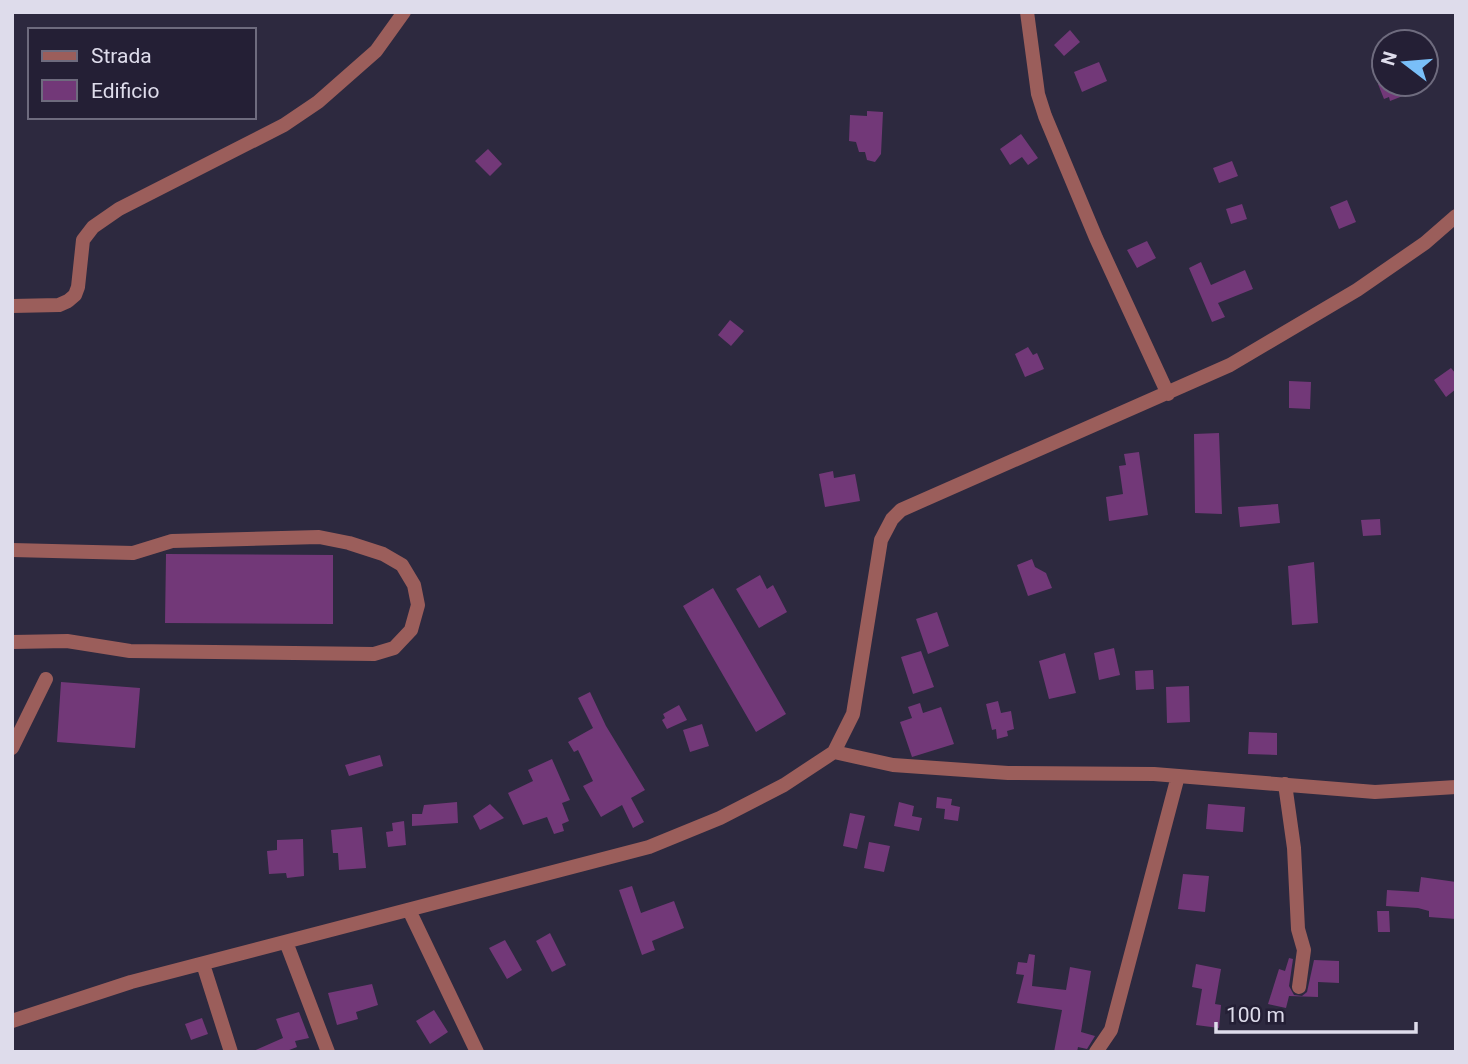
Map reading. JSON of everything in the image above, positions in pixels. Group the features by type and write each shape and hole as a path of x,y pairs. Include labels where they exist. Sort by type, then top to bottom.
{"street":[{"path":"12,306 59,305 68,301 78,288 83,240 93,227 119,209 284,125 318,102 376,51 404,12"},
{"path":"1027,12 1038,94 1045,116 1096,238 1168,394"},
{"path":"12,1021 131,982 649,847 720,817 784,785 834,752 853,714 881,540 892,519 909,504 1168,394 1283,337 1425,243 1456,216"},
{"path":"12,550 133,553 172,541 319,537 383,554 402,565 414,585 418,604 411,630 394,648 374,654 130,651 67,642 12,642"},
{"path":"12,748 46,679"},
{"path":"834,752 893,765 1008,773 1178,776 1375,792 1456,787"},
{"path":"1096,1052 1111,1030 1178,776"},
{"path":"1285,784 1294,848 1298,929 1304,950 1299,987"},
{"path":"409,910 477,1052"},
{"path":"286,942 328,1052"},
{"path":"203,964 231,1052"}],"building":[{"path":"1070,30 1080,42 1064,56 1054,45"},
{"path":"1099,62 1107,81 1082,92 1074,72"},
{"path":"867,111 883,112 881,154 875,162 867,160 865,152 859,152 856,142 849,141 850,115 867,116"},
{"path":"1021,134 1038,158 1028,165 1022,157 1010,165 1000,149"},
{"path":"488,149 502,164 490,176 475,161"},
{"path":"1232,161 1238,176 1219,183 1213,168"},
{"path":"1347,200 1356,222 1339,229 1330,207"},
{"path":"1242,204 1247,219 1231,224 1226,209"},
{"path":"1147,241 1156,258 1137,268 1127,250"},
{"path":"1201,262 1211,285 1245,270 1253,289 1218,303 1225,317 1212,322 1189,268"},
{"path":"730,320 744,331 731,346 718,335"},
{"path":"1028,347 1033,355 1037,353 1044,369 1025,377 1015,354"},
{"path":"1451,368 1456,374 1456,389 1446,397 1434,380"},
{"path":"1289,381 1311,382 1310,409 1289,408"},
{"path":"1219,433 1222,514 1195,513 1194,434"},
{"path":"1139,452 1148,515 1109,521 1106,497 1123,494 1119,466 1126,465 1124,454"},
{"path":"833,471 834,478 855,474 860,501 825,507 819,474"},
{"path":"1278,504 1280,523 1240,527 1238,507"},
{"path":"1380,519 1381,535 1363,536 1361,520"},
{"path":"166,554 333,555 333,624 165,623"},
{"path":"1032,559 1035,567 1046,573 1052,588 1028,596 1017,565"},
{"path":"1314,562 1318,623 1292,625 1288,566"},
{"path":"760,575 767,589 773,585 787,612 759,628 736,589"},
{"path":"713,588 786,714 756,732 683,606"},
{"path":"937,612 949,646 928,654 916,619"},
{"path":"1114,648 1120,675 1099,680 1094,653"},
{"path":"921,651 934,687 913,694 901,657"},
{"path":"1065,653 1076,693 1049,699 1039,661"},
{"path":"1153,670 1154,689 1136,690 1135,671"},
{"path":"61,682 140,688 135,748 57,742"},
{"path":"1189,686 1190,722 1167,723 1166,687"},
{"path":"590,692 606,726 645,790 631,798 644,822 633,828 622,805 601,817 583,786 593,781 578,750 574,752 568,742 593,728 578,698"},
{"path":"998,701 1001,713 1011,711 1014,729 1007,731 1008,736 997,739 986,704"},
{"path":"920,703 923,713 941,707 954,744 912,757 900,722 912,718 908,707"},
{"path":"679,705 687,720 667,729 662,720 665,718 663,714"},
{"path":"702,724 709,746 690,752 683,730"},
{"path":"1249,732 1277,733 1277,755 1248,754"},
{"path":"380,755 383,766 349,776 345,765"},
{"path":"552,759 570,800 562,803 569,821 562,824 564,831 554,834 547,817 523,825 508,793 533,781 528,770"},
{"path":"937,797 952,799 951,805 960,807 958,821 944,819 945,809 936,808"},
{"path":"457,802 458,823 412,826 412,814 422,814 424,805"},
{"path":"899,802 914,806 912,816 922,818 919,831 894,826"},
{"path":"490,804 504,818 480,830 473,816"},
{"path":"1208,804 1245,807 1243,832 1206,829"},
{"path":"850,813 865,816 857,849 843,846"},
{"path":"404,821 406,845 388,847 386,832 393,831 392,823"},
{"path":"362,827 366,868 339,870 338,853 333,853 331,830"},
{"path":"303,839 304,876 287,878 286,873 269,874 267,851 277,850 277,840"},
{"path":"869,842 890,846 884,872 864,868"},
{"path":"1183,874 1209,876 1205,912 1178,909"},
{"path":"1421,877 1456,882 1456,919 1429,917 1429,911 1418,908 1386,906 1387,890 1419,892"},
{"path":"632,886 641,913 674,901 684,928 652,941 655,950 642,955 619,890"},
{"path":"1377,911 1389,911 1390,932 1378,932"},
{"path":"550,933 566,965 552,972 536,941"},
{"path":"505,940 522,970 507,979 489,948"},
{"path":"1029,954 1035,955 1032,986 1066,990 1070,967 1091,971 1081,1032 1095,1036 1087,1049 1078,1047 1077,1052 1054,1052 1062,1010 1017,1003 1024,975 1016,974 1018,962 1027,963"},
{"path":"1289,958 1293,959 1289,986 1294,995 1302,996 1307,992 1314,960 1339,961 1339,983 1318,982 1318,997 1289,996 1286,1008 1268,1004 1279,969 1285,971"},
{"path":"1196,964 1221,969 1215,1004 1221,1005 1219,1028 1196,1025 1202,989 1192,987"},
{"path":"372,984 378,1005 356,1012 358,1019 337,1025 328,993"},
{"path":"434,1010 448,1032 430,1044 416,1021"},
{"path":"299,1012 309,1038 295,1041 297,1047 284,1052 251,1052 283,1038 276,1019"},
{"path":"202,1018 208,1034 191,1040 185,1024"}]}
